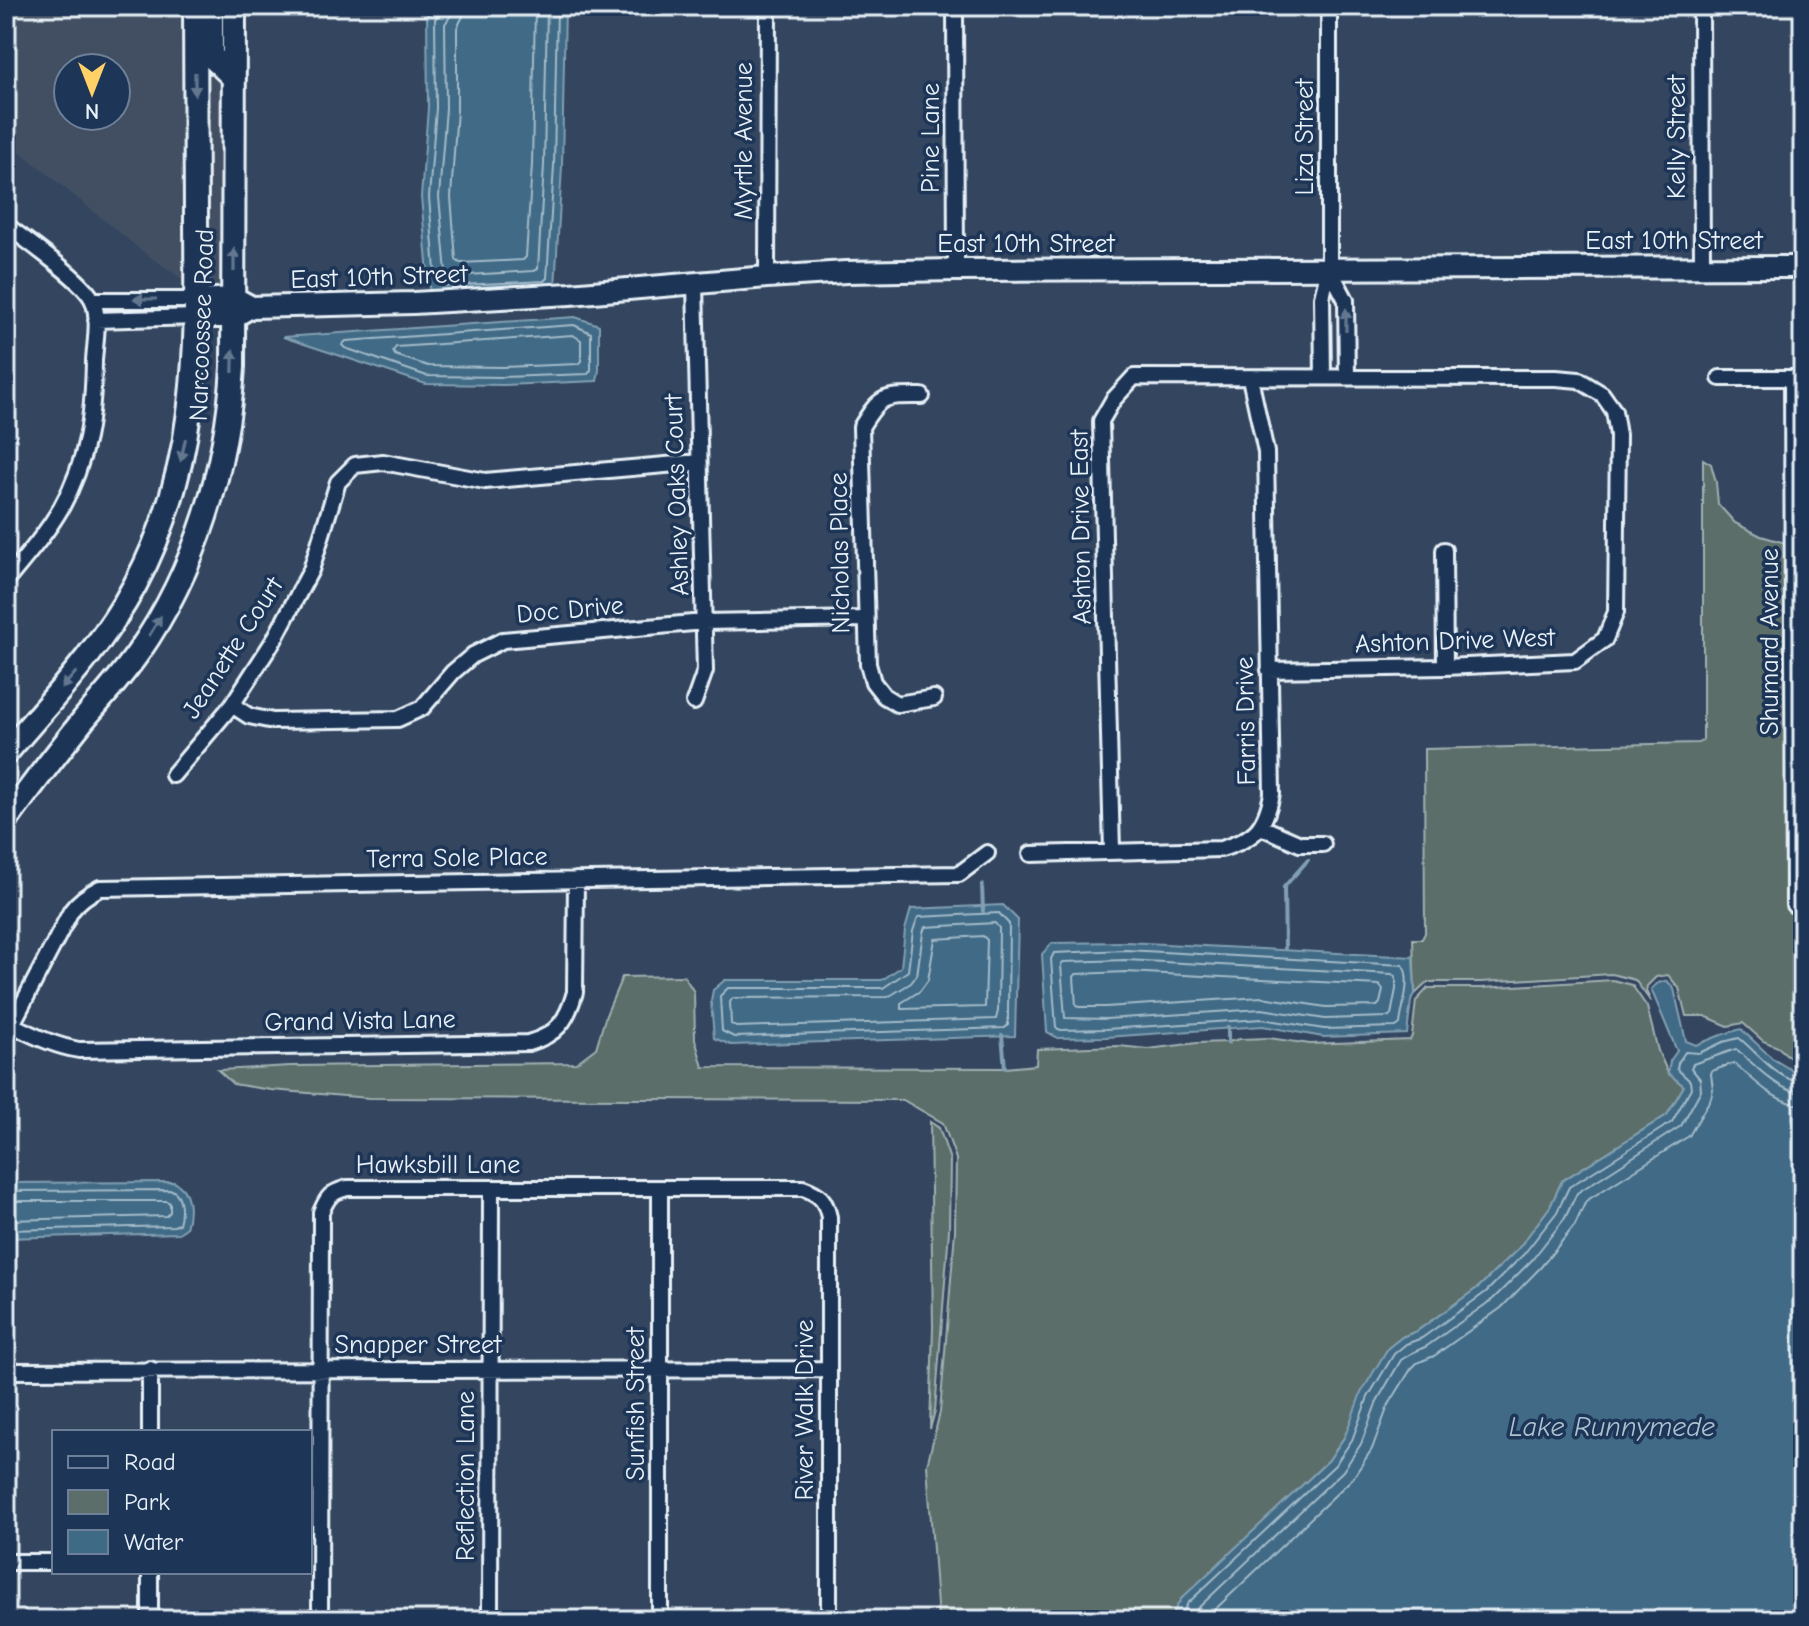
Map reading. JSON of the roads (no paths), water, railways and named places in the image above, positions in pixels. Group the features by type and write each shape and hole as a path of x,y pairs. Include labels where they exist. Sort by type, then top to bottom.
{"main road":[{"name":"Narcoossee Road","path":"6,753 85,661 136,584 163,522 184,453 192,392 197,308 195,6"},
{"path":"211,6 211,56 234,78"},
{"name":"Narcoossee Road","path":"6,821 49,762 138,654 178,584 211,498 231,408 240,308 234,6"}],"street":[{"name":"Myrtle Avenue","path":"767,277 768,6"},
{"name":"Pine Lane","path":"955,6 956,270"},
{"name":"Liza Street","path":"1323,377 1322,297 1329,268 1329,6"},
{"name":"Kelly Street","path":"1701,6 1702,267"},
{"path":"6,225 79,282 93,300 96,320 93,408 77,474 60,509 6,581"},
{"name":"East 10th Street","path":"197,308 413,303 846,272 1803,267"},
{"path":"1329,268 1346,300 1347,377"},
{"name":"Ashley Oaks Court","path":"694,702 705,671 695,285"},
{"path":"93,300 197,308"},
{"path":"96,320 197,308"},
{"name":"Ashton Drive East","path":"1112,851 1101,421 1113,400 1134,377 1347,377"},
{"name":"Ashton Drive West","path":"1269,670 1575,661 1605,639 1616,612 1618,435 1614,411 1602,394 1579,380 1556,378 1347,377"},
{"name":"Farris Drive","path":"1250,378 1266,452 1272,794 1269,811 1261,827"},
{"path":"1720,378 1797,378"},
{"name":"Shumard Avenue","path":"1794,905 1799,835 1797,378"},
{"name":"Nicholas Place","path":"922,396 889,396 874,405 861,427 865,619 868,664 873,682 884,696 897,704 934,698"},
{"name":"Jeanette Court","path":"173,775 232,705 274,640 311,570 338,482 355,465 383,462 485,481 699,462"},
{"path":"1444,550 1445,667"},
{"name":"Doc Drive","path":"232,705 249,716 273,721 398,719 422,708 453,672 473,655 503,640 704,622 865,619"},
{"path":"1031,854 1221,849 1244,842 1261,827 1300,844 1323,844"},
{"name":"Terra Sole Place","path":"9,1030 71,911 77,902 100,888 959,874 987,853"},
{"name":"Grand Vista Lane","path":"9,1030 27,1032 79,1050 528,1043 543,1039 568,1016 575,992 576,880"},
{"name":"Hawksbill Lane","path":"320,1620 321,1212 327,1198 347,1188 803,1188 817,1193 825,1201"},
{"name":"Sunfish Street","path":"660,1188 660,1620"},
{"name":"Reflection Lane","path":"490,1620 491,1189"},
{"name":"River Walk Drive","path":"825,1201 829,1217 829,1620"},
{"path":"150,1369 150,1430"},
{"name":"Snapper Street","path":"6,1371 829,1369"},
{"path":"6,1562 52,1562"},
{"path":"150,1574 150,1620"}],"water":[{"path":"565,6 562,166 555,288 430,295 421,197 428,108 427,15 438,8"},
{"path":"575,317 599,325 597,381 426,384 283,337"},
{"path":"1003,905 1018,920 1015,1036 731,1045 714,1038 713,990 725,980 882,980 901,967 911,909"},
{"path":"1126,942 1413,957 1415,994 1411,1001 1407,1034 1323,1037 1263,1026 1106,1037 1058,1038 1047,1032 1042,954 1052,943"},
{"name":"Lake Runnymede","path":"1667,981 1674,989 1686,1041 1696,1045 1741,1029 1773,1059 1803,1077 1803,1620 1169,1620 1181,1599 1329,1460 1345,1436 1361,1393 1388,1348 1480,1286 1518,1249 1550,1207 1562,1181 1667,1115 1684,1086 1668,1073 1670,1061 1677,1051 1651,989"},
{"path":"174,1182 184,1190 188,1202 186,1228 179,1233 6,1238 6,1183"}],"waterway":[{"path":"1285,948 1284,887 1308,860"},
{"path":"982,885 983,911"},
{"path":"1228,1027 1228,1043"},
{"path":"1002,1035 1005,1068"}]}
